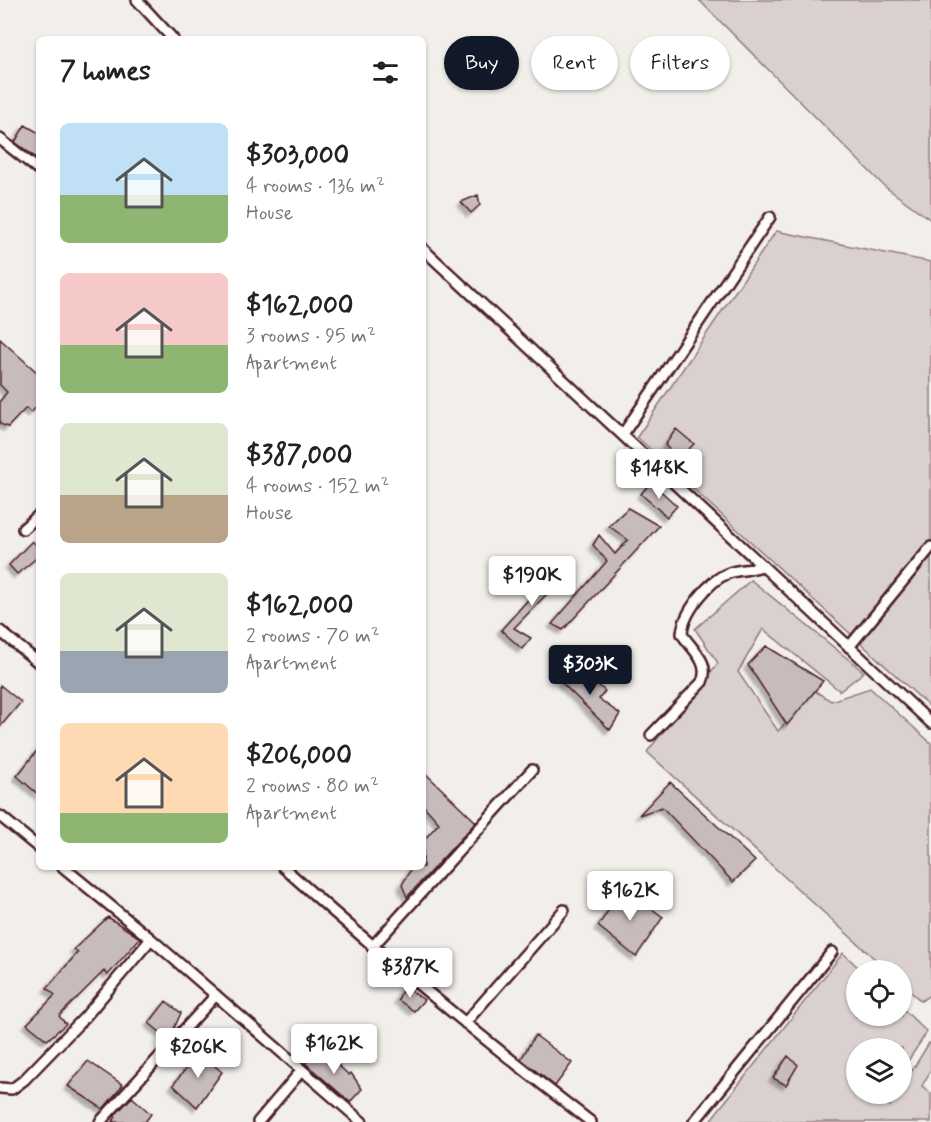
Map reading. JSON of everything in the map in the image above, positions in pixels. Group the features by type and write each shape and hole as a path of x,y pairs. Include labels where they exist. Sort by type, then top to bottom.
{"street":[{"path":"137,0 170,36"},
{"path":"0,139 36,168"},
{"path":"623,434 770,218"},
{"path":"426,252 931,723"},
{"path":"23,529 36,518"},
{"path":"849,647 931,547"},
{"path":"651,735 702,682 704,676 701,658 682,634 682,626 687,614 717,580 729,572 761,566"},
{"path":"0,631 36,661"},
{"path":"372,947 532,770"},
{"path":"0,816 36,846"},
{"path":"67,870 152,939 362,1122"},
{"path":"286,870 372,947 591,1122"},
{"path":"465,1023 564,910"},
{"path":"0,1088 12,1089 24,1080 85,1017 152,939"},
{"path":"694,1122 832,952"},
{"path":"100,1122 216,995"},
{"path":"258,1122 302,1070"}],"shaded area":[{"path":"699,0 931,0 931,220 884,186"},
{"path":"776,231 931,262 931,708 637,437"},
{"path":"751,580 864,672 840,691 763,629 738,672 778,731 815,691 831,701 870,688 931,743 931,994 921,1001 912,993 912,960 876,960 647,752 718,663 695,629"},
{"path":"843,953 850,960 846,960 846,1026 912,1026 912,1018 927,1032 912,1055 912,1038 846,1038 846,1104 887,1104 890,1106 891,1104 912,1104 912,1071 929,1043 931,1045 931,1070 922,1086 931,1093 931,1122 709,1122"}],"building":[{"path":"25,125 36,131 36,158 15,142"},
{"path":"478,195 480,205 471,213 461,202"},
{"path":"0,339 36,371 36,407 31,413 26,408 8,427 0,424 0,401 7,392 0,385"},
{"path":"676,429 694,444 678,459 665,445"},
{"path":"651,482 677,506 667,517 641,494"},
{"path":"628,508 659,526 563,630 552,624 607,561 593,545 599,535 615,554 628,540 609,526"},
{"path":"32,541 36,544 36,558 17,574 9,565"},
{"path":"561,563 569,571 514,628 531,638 522,649 501,630"},
{"path":"766,646 823,681 787,725 748,665"},
{"path":"576,666 605,691 599,699 620,714 610,730 561,682"},
{"path":"0,685 21,702 0,727"},
{"path":"36,752 36,792 17,776"},
{"path":"426,774 476,822 407,897 402,885 410,870 426,870 426,838 439,823 426,808"},
{"path":"670,782 755,861 733,882 662,807 639,815"},
{"path":"623,888 663,917 636,957 598,926"},
{"path":"108,917 140,938 108,975 104,971 59,1016 66,1024 47,1040 27,1024 55,995 47,988 78,952 74,949"},
{"path":"404,986 424,1000 414,1011 398,1000"},
{"path":"166,1001 181,1013 172,1033 167,1038 149,1023"},
{"path":"535,1035 572,1063 555,1086 521,1059"},
{"path":"319,1048 349,1075 351,1073 362,1089 350,1102 305,1063"},
{"path":"199,1052 222,1072 197,1107 173,1085"},
{"path":"788,1056 798,1065 786,1085 773,1078"},
{"path":"88,1061 123,1085 103,1109 68,1086"},
{"path":"132,1097 151,1114 145,1122 112,1122 116,1117 114,1116"}]}
